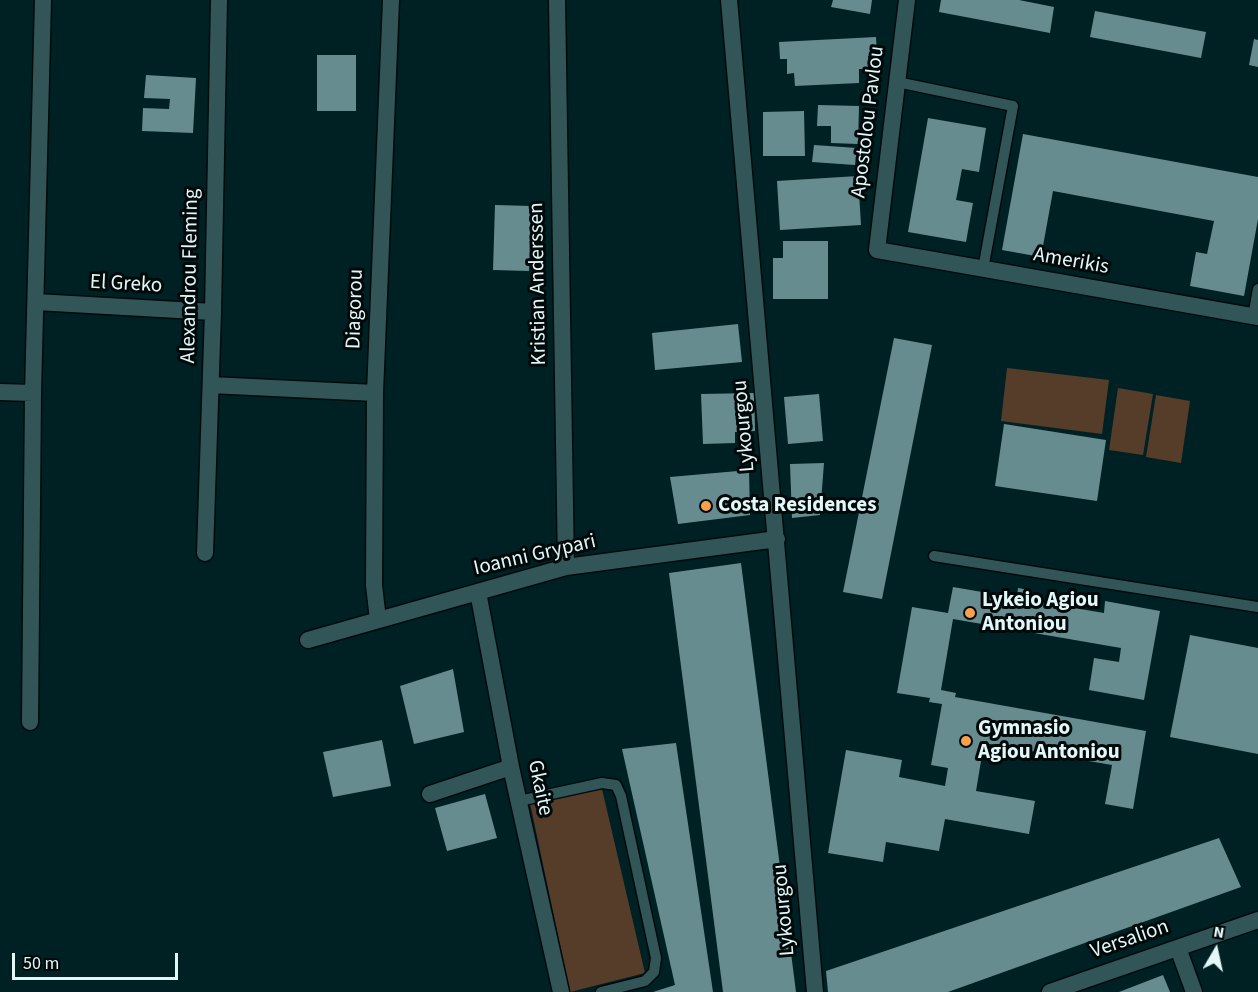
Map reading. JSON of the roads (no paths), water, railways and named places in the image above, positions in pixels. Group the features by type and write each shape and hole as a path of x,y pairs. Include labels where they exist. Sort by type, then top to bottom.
{"street":[{"path":"30,723 33,393 43,0"},
{"name":"Alexandrou Fleming","path":"205,553 213,312 219,0"},
{"name":"Diagorou","path":"378,620 374,585 375,393 391,0"},
{"name":"Kristian Anderssen","path":"557,0 566,567"},
{"name":"Lykourgou","path":"729,0 815,992"},
{"name":"Apostolou Pavlou","path":"877,250 907,0"},
{"name":"Amerikis","path":"877,250 1256,317"},
{"name":"El Greko","path":"36,302 213,312"},
{"path":"211,385 375,393"},
{"path":"0,392 33,393"},
{"name":"Ioanni Grypari","path":"308,640 566,567 777,538"},
{"name":"Gkaite","path":"478,592 511,767 561,992"},
{"path":"430,794 511,767"},
{"name":"Versalion","path":"1050,992 1258,920"},
{"path":"1178,948 1194,992"}],"lane":[{"path":"897,82 1013,106 983,269"},
{"path":"1256,317 1258,289"},
{"path":"934,556 1258,607"},
{"path":"519,801 602,783 616,785 621,796 656,958 654,972 645,981 601,992"}],"place":[{"name":"Costa Residences","path":"706,506"},
{"name":"Lykeio Agiou Antoniou","path":"970,613"},
{"name":"Gymnasio Agiou Antoniou","path":"966,741"}]}
